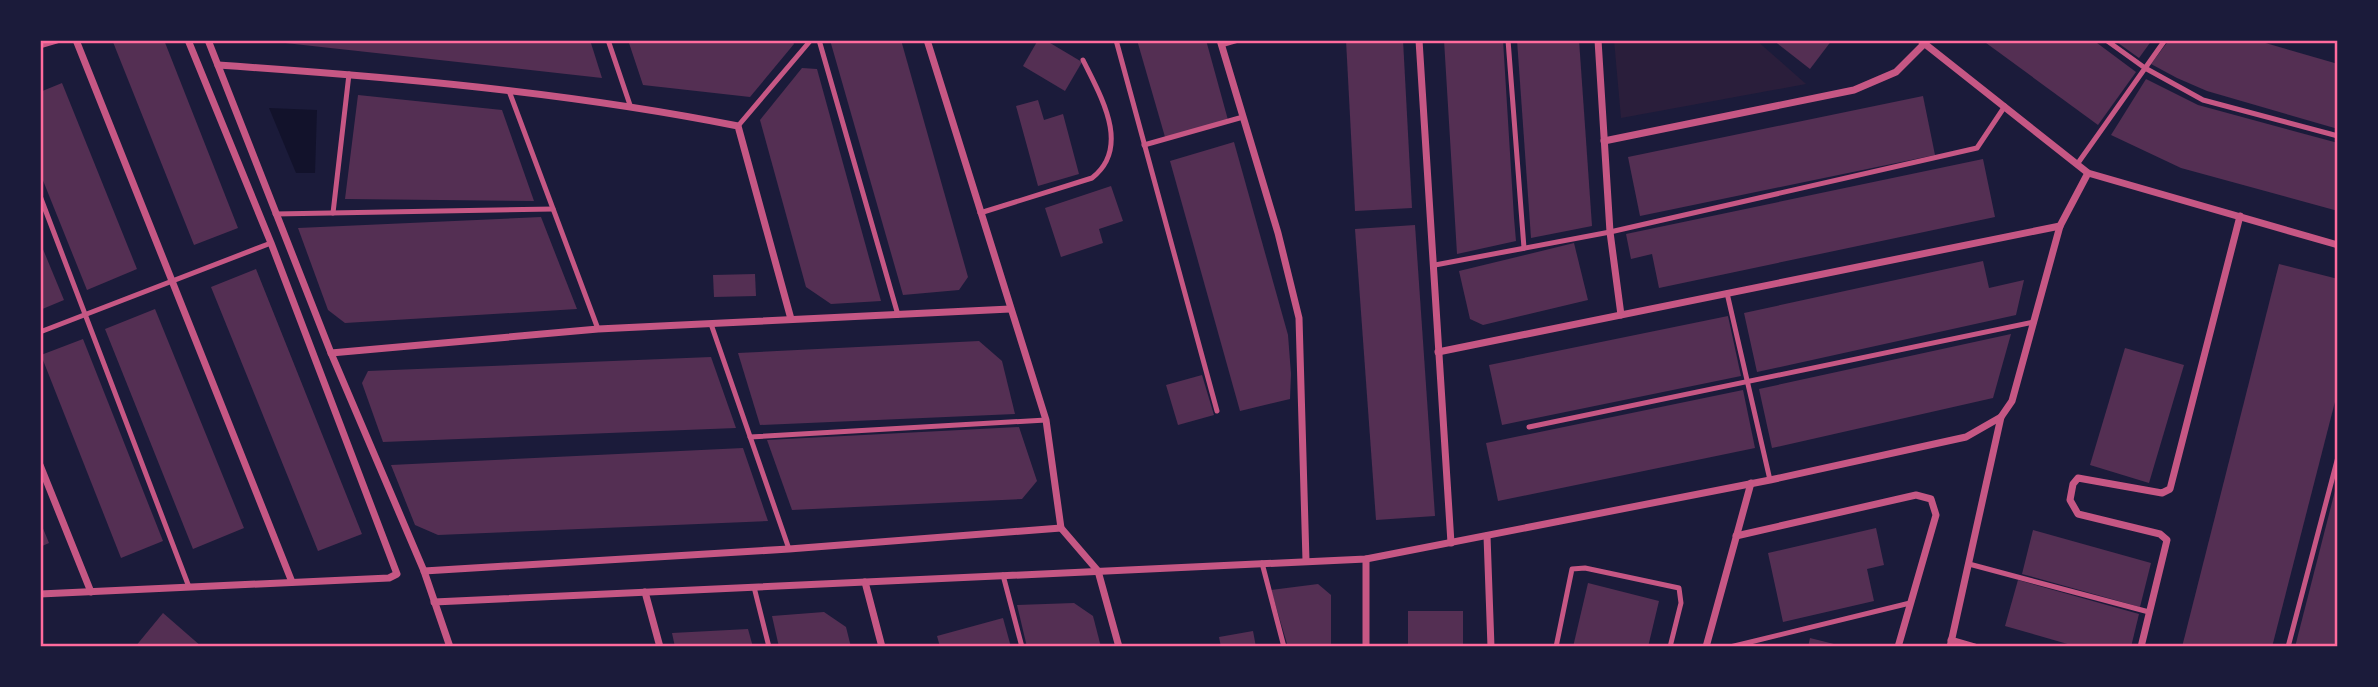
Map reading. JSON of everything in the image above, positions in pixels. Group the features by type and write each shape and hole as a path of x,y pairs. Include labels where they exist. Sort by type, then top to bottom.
{"street":[{"path":"40,45 57,40"},
{"path":"76,40 292,582"},
{"path":"40,594 389,578 397,574 271,243 188,40"},
{"path":"208,40 331,353 425,571 450,647"},
{"path":"927,40 1046,419 1061,528 1098,571 1118,647"},
{"path":"1419,40 1451,543"},
{"path":"1598,40 1610,232 1621,315"},
{"path":"1604,141 1854,90 1896,72 1922,42 2088,173 2338,245"},
{"path":"1220,43 1278,233 1299,318 1306,561"},
{"path":"218,65 349,74 630,105 738,126 791,319"},
{"path":"1975,647 1950,643 2001,417 2012,401 2060,226 2088,173"},
{"path":"2141,647 2167,540 2160,534 2078,514 2070,500 2073,484 2078,478 2162,493 2171,489 2240,216"},
{"path":"1438,352 2060,226"},
{"path":"331,353 597,329 1010,309"},
{"path":"434,602 1366,559 1770,480 1966,437 2001,417"},
{"path":"40,466 91,592"},
{"path":"1706,647 1751,483"},
{"path":"1736,536 1916,495 1931,499 1936,515 1898,647"},
{"path":"425,571 789,549 1061,528"},
{"path":"1487,536 1491,647"},
{"path":"1366,559 1366,647"},
{"path":"865,582 882,647"},
{"path":"645,592 660,647"}],"lane":[{"path":"608,40 630,105"},
{"path":"738,126 811,40"},
{"path":"819,40 898,315"},
{"path":"1115,40 1217,411"},
{"path":"1220,43 1238,40"},
{"path":"1508,40 1524,248"},
{"path":"2106,40 2145,68 2203,100 2338,136"},
{"path":"2078,163 2165,40"},
{"path":"980,213 1091,178 1100,172 1111,151 1112,136 1102,100 1083,60"},
{"path":"333,213 349,74"},
{"path":"509,91 597,329"},
{"path":"1435,265 1610,232 1977,148 2005,106"},
{"path":"1144,145 1243,117"},
{"path":"40,196 189,587"},
{"path":"275,214 553,209"},
{"path":"40,332 271,243"},
{"path":"1727,293 1770,480"},
{"path":"1528,427 2034,322"},
{"path":"711,324 789,549"},
{"path":"750,437 1046,419"},
{"path":"2288,647 2338,457"},
{"path":"1262,563 1284,647"},
{"path":"1969,564 2149,612"},
{"path":"1556,647 1572,569 1585,568 1679,588 1681,603 1670,647"},
{"path":"1003,575 1023,647"},
{"path":"754,587 769,647"},
{"path":"1730,647 1910,603"}],"shaded area":[{"path":"1614,40 1756,40 1806,84 1621,118"},
{"path":"269,108 317,110 315,173 296,173"}],"building":[{"path":"164,40 238,228 194,245 113,42"},
{"path":"590,40 602,78 276,42"},
{"path":"628,40 792,40 794,44 750,97 643,85"},
{"path":"830,40 901,40 968,277 959,290 903,295"},
{"path":"1038,40 1045,40 1082,62 1065,91 1023,66"},
{"path":"1137,40 1206,40 1228,120 1165,137"},
{"path":"1346,40 1403,40 1412,208 1355,211"},
{"path":"1444,40 1503,40 1516,241 1457,254"},
{"path":"1517,40 1579,40 1592,226 1531,238"},
{"path":"1773,40 1832,40 1810,69"},
{"path":"1982,40 2093,40 2136,72 2098,125"},
{"path":"2114,40 2152,40 2139,58"},
{"path":"2169,40 2255,40 2338,64 2338,129 2207,91 2151,64"},
{"path":"802,68 817,69 881,301 831,304 806,287 760,120"},
{"path":"2146,79 2198,105 2338,143 2338,211 2181,168 2111,135"},
{"path":"62,83 137,269 87,290 40,173 40,92"},
{"path":"358,95 502,110 534,201 345,199"},
{"path":"1923,96 1935,155 1640,216 1628,157"},
{"path":"1038,100 1044,120 1063,114 1079,174 1038,186 1016,106"},
{"path":"1234,142 1288,335 1291,374 1290,399 1240,411 1170,161"},
{"path":"1983,159 1995,217 1659,288 1652,254 1631,259 1626,234"},
{"path":"1111,186 1123,221 1099,229 1103,243 1061,257 1045,208"},
{"path":"541,217 577,309 345,323 328,310 298,228"},
{"path":"1415,225 1435,516 1376,520 1355,229"},
{"path":"40,242 64,300 40,310"},
{"path":"1574,243 1588,300 1483,325 1470,319 1459,271"},
{"path":"1983,261 1989,288 2024,280 2016,315 1757,372 1744,313"},
{"path":"2279,264 2338,279 2338,390 2272,647 2182,647"},
{"path":"256,269 362,534 318,551 211,287"},
{"path":"755,274 756,296 714,297 713,275"},
{"path":"155,309 244,528 193,549 105,329"},
{"path":"1728,316 1741,376 1502,425 1489,365"},
{"path":"2011,334 1993,398 1772,448 1759,389"},
{"path":"83,339 163,541 121,558 41,355"},
{"path":"979,341 1002,361 1015,414 760,425 738,353"},
{"path":"2125,348 2184,365 2149,483 2090,465"},
{"path":"711,357 736,428 383,442 362,383 368,371"},
{"path":"1202,375 1214,415 1178,425 1166,385"},
{"path":"1743,390 1755,448 1498,501 1486,443"},
{"path":"1019,427 1037,481 1022,499 792,510 767,440"},
{"path":"743,448 768,521 438,535 415,525 391,465"},
{"path":"2337,483 2338,647 2295,647"},
{"path":"40,521 49,543 40,547"},
{"path":"1876,528 1884,565 1867,569 1874,601 1783,622 1768,553"},
{"path":"2033,530 2151,563 2140,607 2022,574"},
{"path":"2018,580 2139,614 2131,647 2078,647 2005,626"},
{"path":"1588,583 1659,601 1648,647 1573,647"},
{"path":"1318,584 1331,595 1331,647 1288,647 1271,590"},
{"path":"1074,603 1093,616 1101,647 1027,647 1017,605"},
{"path":"1408,611 1463,611 1463,647 1408,647"},
{"path":"824,612 846,627 851,647 779,647 772,616"},
{"path":"163,613 202,647 135,647"},
{"path":"1003,618 1011,647 940,647 937,636"},
{"path":"748,629 753,647 675,647 672,633"},
{"path":"1253,631 1256,647 1221,647 1219,637"},
{"path":"1810,638 1842,646 1842,647 1808,647"}]}
